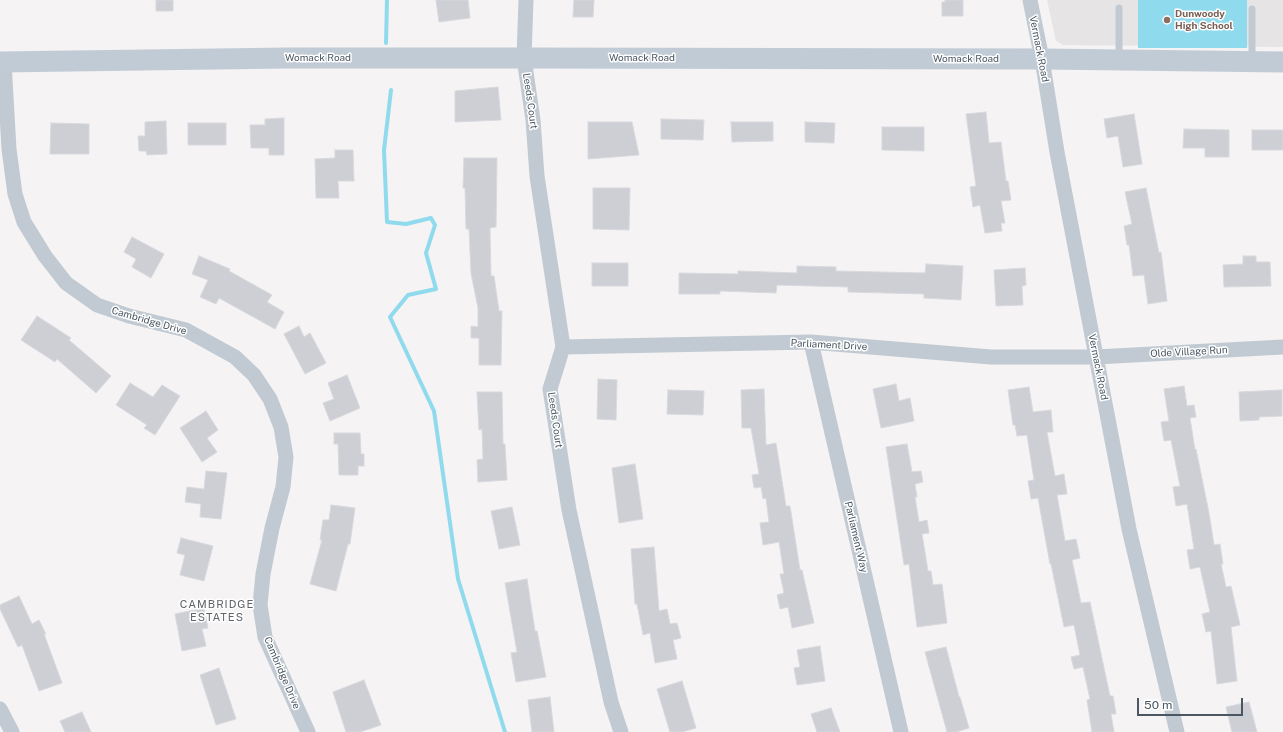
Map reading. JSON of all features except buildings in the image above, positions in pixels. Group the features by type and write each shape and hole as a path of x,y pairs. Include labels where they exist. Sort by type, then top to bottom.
{"street":[{"name":"Leeds Court","path":"526,0 524,58 533,120 537,176 563,347 550,389 568,510 611,702 621,732"},
{"name":"Vermack Road","path":"1030,0 1042,59 1057,152 1129,529 1177,732"},
{"name":"Womack Road","path":"2,62 279,58 1042,59 1283,62"},
{"name":"Cambridge Drive","path":"2,62 9,150 15,194 24,222 45,256 66,283 97,306 129,316 186,330 235,357 254,375 270,399 281,427 286,457 283,487 272,528 263,574 260,605 265,637 308,732"},
{"name":"Parliament Drive","path":"563,347 811,342 991,357 1096,357"},
{"name":"Parliament Way","path":"811,342 901,732"},
{"name":"Olde Village Run","path":"1096,357 1283,348"},
{"path":"0,709 12,732"}],"lane":[{"path":"1119,8 1120,60"},
{"path":"1252,10 1252,62"}],"shaded area":[{"name":"Dunwoody High School","path":"1047,0 1283,0 1283,47 1063,45 1056,41"}],"water":[{"path":"1138,0 1247,0 1247,48 1138,48"}],"waterway":[{"path":"386,43 387,0"},
{"path":"391,90 384,150 387,222 406,224 431,218 435,225 426,253 436,289 408,295 390,317 434,411 458,579 505,732"}],"place":[{"name":"Dunwoody High School","path":"1167,20"}],"district":[{"name":"CAMBRIDGE ESTATES","path":"217,611"}]}
